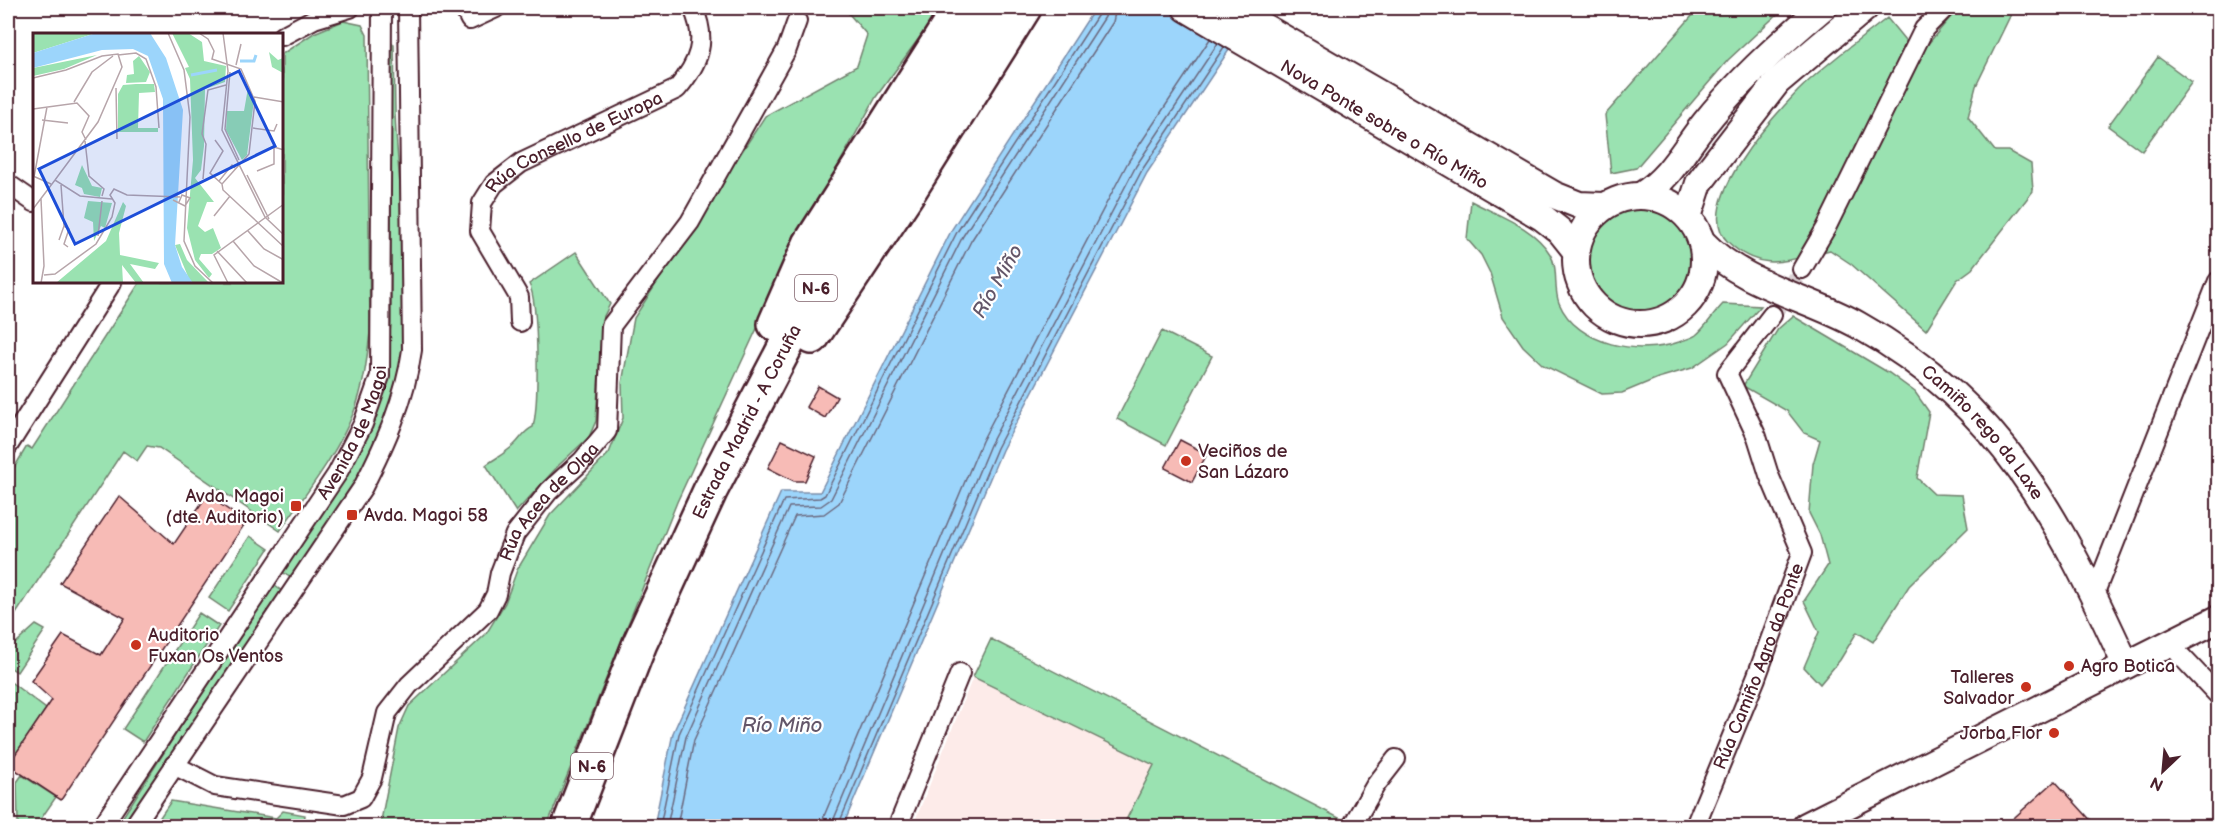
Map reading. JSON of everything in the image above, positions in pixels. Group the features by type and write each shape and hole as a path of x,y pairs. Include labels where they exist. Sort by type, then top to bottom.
{"highway":[{"path":"616,705 651,597 688,503 742,401 810,244 960,8"},
{"name":"Estrada Madrid - A Coruña","path":"569,826 616,705 706,497 838,246 990,8"},
{"path":"668,582 736,470 768,408 822,320 911,188 1024,8"}],"main road":[{"name":"Nova Ponte sobre o Río Miño","path":"1186,8 1536,200 1604,206"},
{"name":"Nova Ponte sobre o Río Miño","path":"1231,8 1536,200 1552,224 1576,250"},
{"path":"1642,195 1665,178 1704,124 1751,70 1822,8"},
{"path":"1688,217 1699,183 1777,82 1865,8"},
{"path":"1702,242 1703,271 1696,292 1682,309 1663,320 1641,324 1619,321 1599,310 1585,293 1576,273 1576,250 1585,225 1604,206 1622,197 1642,195 1668,202 1688,217 1702,242 1723,263 1755,281"},
{"path":"1696,292 1718,282 1734,279 1755,281"},
{"name":"Camiño rego da Laxe","path":"1755,281 1806,300 1858,325 1916,363 1969,408 2034,486 2094,595 2126,665"},
{"path":"1806,826 2218,619"}],"street":[{"path":"284,35 314,19 350,8"},
{"name":"Avenida de Magoi","path":"102,826 336,474 363,424 380,376 382,8"},
{"name":"Avenida de Magoi","path":"134,826 363,487 387,440 407,383 412,350 408,8"},
{"path":"464,8 470,20 496,8"},
{"name":"Rúa Consello de Europa","path":"520,322 519,297 480,231 482,203 494,184 521,162 677,89 691,72 702,47 699,24 693,8"},
{"path":"1802,269 1826,228 1924,29 1945,8"},
{"name":"Rúa Acea de Olga","path":"174,765 215,786 344,805 361,798 372,778 387,713 409,685 488,610 496,594 500,573 515,534 549,491 582,461 607,431 611,326 690,222 787,49 797,21"},
{"path":"8,184 33,201"},
{"path":"2094,595 2218,281"},
{"path":"8,446 111,284"},
{"name":"Rúa Camiño Agro da Ponte","path":"1695,826 1756,678 1802,553 1769,475 1757,437 1727,374 1772,315"},
{"path":"2171,642 2180,655 2218,695"},
{"path":"898,826 960,673"},
{"path":"1352,826 1375,786 1396,759"}],"shaded area":[{"path":"973,677 1154,765 1123,826 913,826"}],"green space":[{"path":"844,8 941,8 876,97 800,235 677,502 547,826 380,826 399,728 409,706 486,634 505,603 517,570 550,515 609,453 623,418 622,383 634,318 765,116 857,66 867,35"},
{"path":"1699,8 1784,8 1728,60 1636,168 1611,173 1605,115"},
{"path":"1958,8 2014,8 1976,86 1968,117 1995,151 2008,151 2031,164 2033,191 1972,269 1957,280 1926,330 1851,264 1830,250 1777,262 1753,258 1728,242 1719,226 1720,207 1727,185 1755,141 1798,91 1830,62 1887,18 1918,56"},
{"path":"343,21 362,25 367,35 370,332 360,394 346,430 320,474 280,531 159,448 147,446 137,461 123,451 8,626 8,478 27,446 32,449 139,284 284,284 284,53 314,33"},
{"path":"391,41 394,45 395,121 405,292 404,333 399,373 390,411 375,447 346,497 291,578 281,571 383,389 391,324"},
{"path":"2158,57 2192,82 2142,151 2108,126"},
{"path":"1471,201 1535,236 1553,260 1559,303 1568,318 1580,329 1611,344 1646,348 1679,342 1696,335 1723,304 1761,306 1728,343 1692,368 1658,378 1622,393 1602,394 1543,365 1523,346 1503,317 1490,273 1481,255 1467,239"},
{"path":"1642,207 1662,211 1679,223 1691,240 1695,260 1691,280 1679,297 1662,309 1642,313 1622,309 1605,297 1593,280 1589,260 1593,240 1605,223 1622,211"},
{"path":"576,252 610,304 602,320 596,421 589,437 559,465 516,512 486,465 508,450 533,427 537,354 535,311 529,284"},
{"path":"1793,316 1889,373 1915,392 1929,412 1917,478 1934,494 1962,495 1968,528 1909,586 1873,642 1857,632 1840,660 1820,684 1804,667 1819,632 1804,601 1828,565 1820,535 1809,513 1813,464 1820,440 1804,433 1787,411 1743,386 1778,329"},
{"path":"1162,331 1212,356 1166,445 1117,419"},
{"path":"250,536 269,549 228,611 209,598"},
{"path":"272,584 282,591 127,826 117,826"},
{"path":"199,613 219,626 143,742 123,729"},
{"path":"36,625 45,630 17,672 8,666 8,650"},
{"path":"991,639 1347,822 1345,826 1123,826 1154,765 973,677"},
{"path":"8,680 46,709 15,755 8,750"},
{"path":"22,775 56,797 36,826 15,826 18,823 17,782"},
{"path":"171,801 276,818 283,811 305,815 304,825 350,826 154,826"}],"water":[{"name":"Río Miño","path":"1095,8 1257,8 1147,173 1002,450 843,826 654,826 673,733 781,492 820,492 952,229"}],"building":[{"path":"818,386 837,397 825,418 806,407"},
{"path":"782,440 816,456 805,481 794,481 768,468"},
{"name":"Veciños de San Lázaro","path":"1180,440 1207,454 1192,482 1165,468"},
{"name":"Auditorio Fuxan Os Ventos","path":"207,495 246,522 61,800 8,765 52,700 31,681 63,635 101,655 125,618 60,583 119,496 174,544"},
{"path":"2055,781 2096,826 2005,826"}],"tunnel":[{"path":"1772,315 1802,269"}],"place":[{"name":"Veciños de San Lázaro","path":"1186,461"},
{"name":"Avda. Magoi (dte. Auditorio)","path":"296,506"},
{"name":"Avda. Magoi 58","path":"352,515"},
{"name":"Auditorio Fuxan Os Ventos","path":"136,645"},
{"name":"Agro Botica","path":"2069,666"},
{"name":"Talleres Salvador","path":"2026,687"},
{"name":"Jorba Flor","path":"2054,733"}]}
